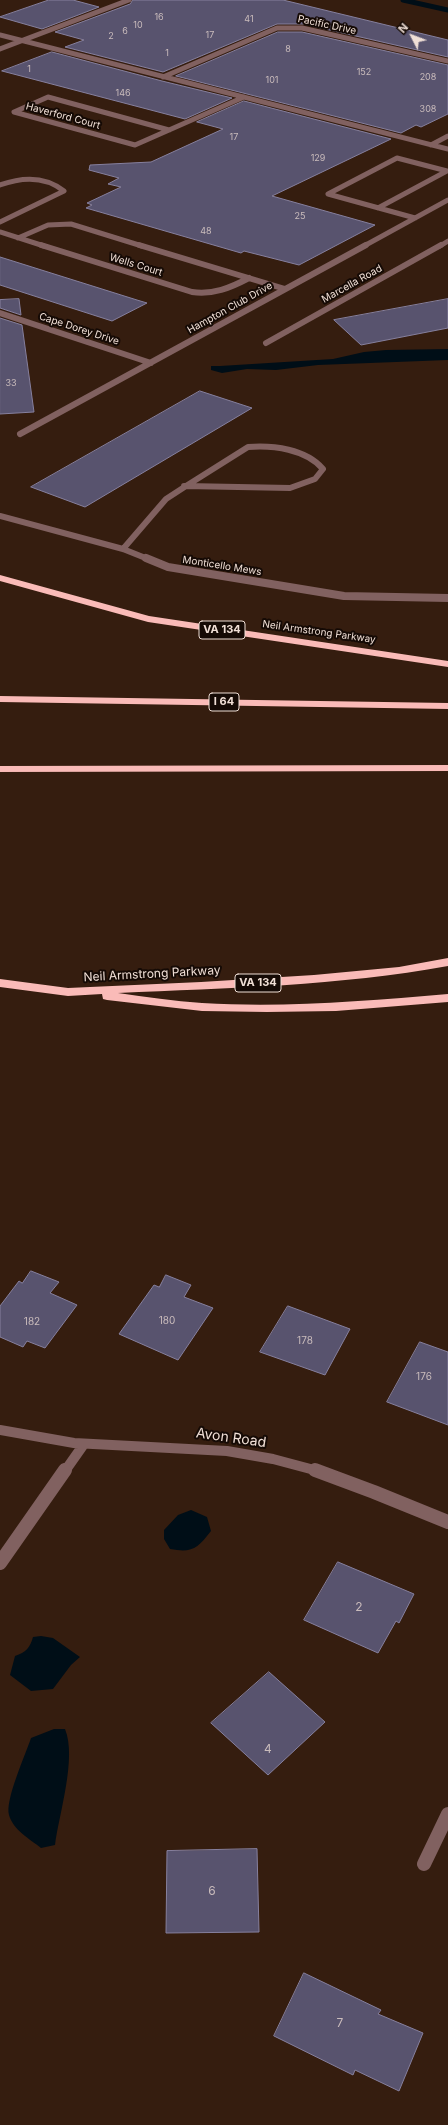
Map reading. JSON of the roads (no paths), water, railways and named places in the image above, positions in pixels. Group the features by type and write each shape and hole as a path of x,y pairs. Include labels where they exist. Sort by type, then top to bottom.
{"highway":[{"name":"Neil Armstrong Parkway","path":"0,578 148,619 448,664"},
{"name":"I 64","path":"0,699 448,706"},
{"path":"0,769 448,768"},
{"name":"Neil Armstrong Parkway","path":"0,983 68,992 314,979 399,970 448,962"},
{"path":"68,992 202,1007 260,1008 336,1007 448,998"}],"street":[{"path":"0,49 129,0"},
{"name":"Pacific Drive","path":"163,77 277,28 286,27 302,28 448,61"},
{"path":"0,35 448,149"},
{"name":"Haverford Court","path":"169,130 48,97 14,112 135,145 244,97"},
{"path":"431,145 448,136"},
{"path":"378,208 447,171 398,158 328,194 378,208 415,218"},
{"path":"0,185 15,179 29,178 52,184 64,191 0,222"},
{"name":"Hampton Club Drive","path":"20,434 448,200"},
{"name":"Wells Court","path":"18,238 48,225 71,224 285,289"},
{"name":"Wells Court","path":"0,232 198,293 226,290 249,278"},
{"name":"Marcella Road","path":"266,343 448,241"},
{"name":"Cape Dorey Drive","path":"0,313 151,363"},
{"path":"123,548 166,499 184,486 248,447 260,445 279,448 314,459 320,463 323,469 315,480 290,488 184,486"},
{"name":"Monticello Mews","path":"0,516 123,548 168,567 344,596 448,598"},
{"name":"Avon Road","path":"0,1430 84,1444 195,1447 248,1454 302,1466 348,1481 448,1522"},
{"path":"0,1563 84,1444"},
{"path":"424,1864 448,1814"}],"waterway":[{"path":"403,0 448,10"}]}
